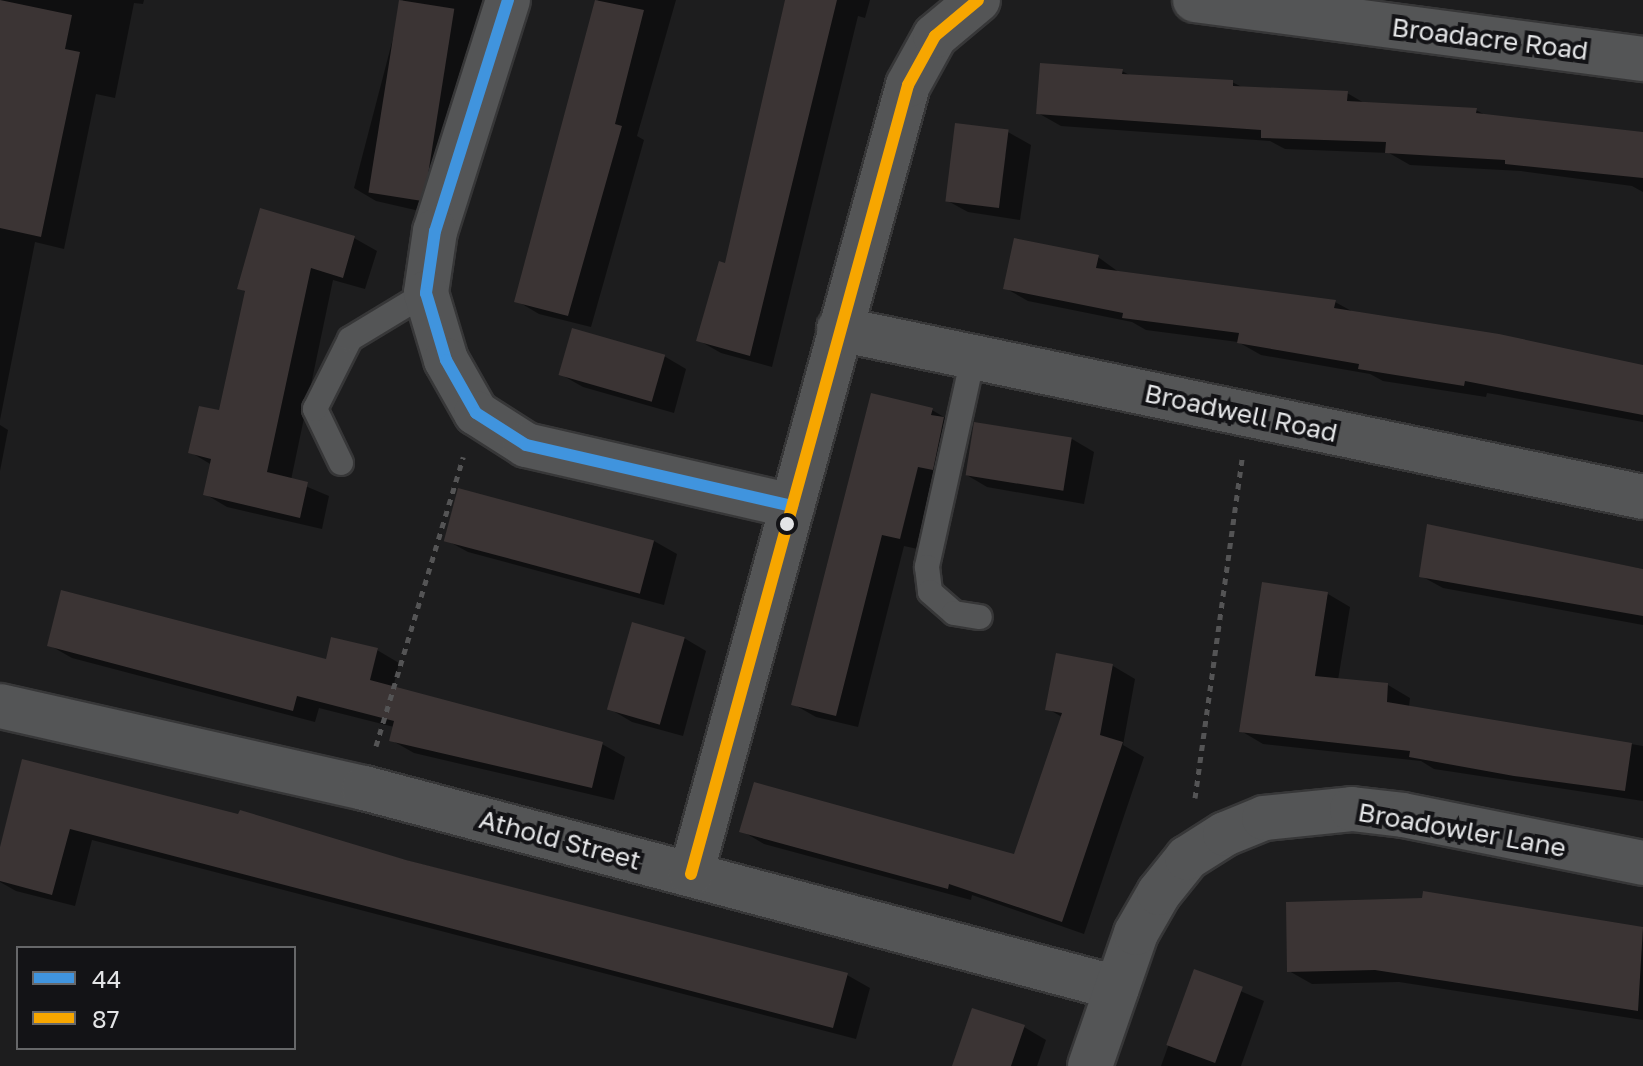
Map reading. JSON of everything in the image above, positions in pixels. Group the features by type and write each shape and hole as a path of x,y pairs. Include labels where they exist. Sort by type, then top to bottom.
{"street":[{"path":"508,0 435,231 426,293 446,360 476,413 526,445 792,506"},
{"path":"691,874 908,85 935,36 978,0"},
{"name":"Broadacre Road","path":"1195,0 1643,59"},
{"name":"Broadwell Road","path":"839,329 1643,497"},
{"name":"Athold Street","path":"0,706 364,788 1117,988"},
{"name":"Broadowler Lane","path":"1090,1066 1136,933 1187,858 1225,834 1264,818 1352,809 1643,863"}],"lane":[{"path":"341,463 315,409 350,339 426,293"},
{"path":"973,357 927,567 930,592 954,613 980,617"}],"path":[{"path":"364,788 476,413"},
{"path":"1187,858 1248,414"}],"building":[{"path":"0,0 72,15 65,49 80,52 41,237 0,228"},
{"path":"399,0 454,9 424,201 368,193"},
{"path":"595,0 644,10 615,124 622,126 568,316 514,302"},
{"path":"785,0 837,0 750,356 696,341 719,261 725,263"},
{"path":"1040,63 1123,69 1122,74 1233,80 1233,86 1348,91 1347,101 1477,108 1476,113 1643,132 1643,178 1505,164 1505,160 1385,153 1386,142 1261,138 1261,130 1036,114"},
{"path":"955,123 1009,130 999,208 945,201"},
{"path":"260,208 355,236 343,278 311,268 267,472 308,482 300,518 203,495 211,459 188,453 199,406 219,410 245,291 237,289"},
{"path":"1014,238 1099,255 1096,268 1336,300 1334,308 1499,334 1643,365 1643,415 1465,381 1464,386 1358,369 1359,364 1237,343 1239,333 1122,318 1123,313 1003,289"},
{"path":"572,328 665,355 652,402 558,375"},
{"path":"871,393 933,408 931,415 944,417 933,470 918,467 900,539 882,535 836,716 791,705"},
{"path":"974,422 1072,437 1063,491 966,475"},
{"path":"458,488 654,541 640,594 444,541"},
{"path":"1427,524 1643,569 1643,616 1419,577"},
{"path":"1262,582 1328,592 1315,676 1388,683 1387,702 1632,743 1625,791 1514,776 1409,757 1410,751 1239,732"},
{"path":"61,590 326,659 331,637 378,648 370,680 603,742 592,788 389,741 394,721 297,696 293,711 47,646"},
{"path":"632,622 685,637 660,725 607,709"},
{"path":"1056,653 1113,664 1100,735 1123,742 1062,922 949,884 948,889 739,832 754,782 1014,854 1062,713 1045,710"},
{"path":"22,759 238,814 240,810 406,860 848,973 833,1028 70,829 52,895 0,881 0,847"},
{"path":"1423,891 1643,927 1638,1011 1375,970 1287,972 1286,902 1422,898"},
{"path":"1194,969 1243,987 1215,1063 1166,1045"},
{"path":"972,1008 1025,1025 1011,1066 952,1066"}],"transit line":[{"name":"44","path":"508,0 435,231 426,293 446,360 476,413 526,445 792,506"},
{"name":"87","path":"691,874 908,85 935,36 978,0"}]}
